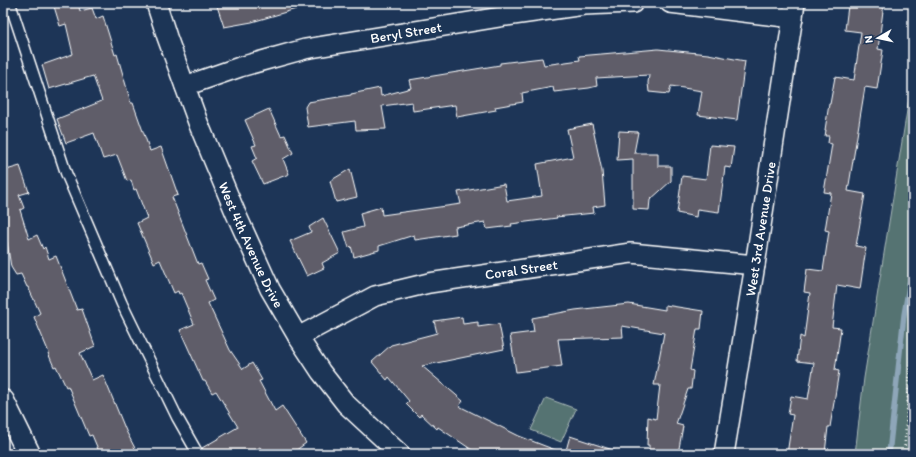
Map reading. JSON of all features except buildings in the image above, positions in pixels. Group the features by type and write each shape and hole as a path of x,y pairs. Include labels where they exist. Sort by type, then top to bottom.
{"main road":[{"path":"3,401 29,454"}],"street":[{"name":"West 4th Avenue Drive","path":"156,3 199,125 236,214 270,289 298,337 321,372 346,404 400,454"},
{"name":"Beryl Street","path":"184,86 240,67 305,49 584,5 633,3"},
{"path":"670,3 794,11"},
{"name":"West 3rd Avenue Drive","path":"724,454 794,11"},
{"name":"Coral Street","path":"298,337 375,296 429,283 631,253 755,265"}],"lane":[{"path":"10,3 66,173 122,304 177,417 198,454"}],"path":[{"path":"904,454 913,338"}],"green space":[{"path":"913,73 913,454 855,454 864,378"},
{"path":"546,398 576,409 561,442 531,430"}],"waterway":[{"path":"889,454 904,315 913,262"}]}
